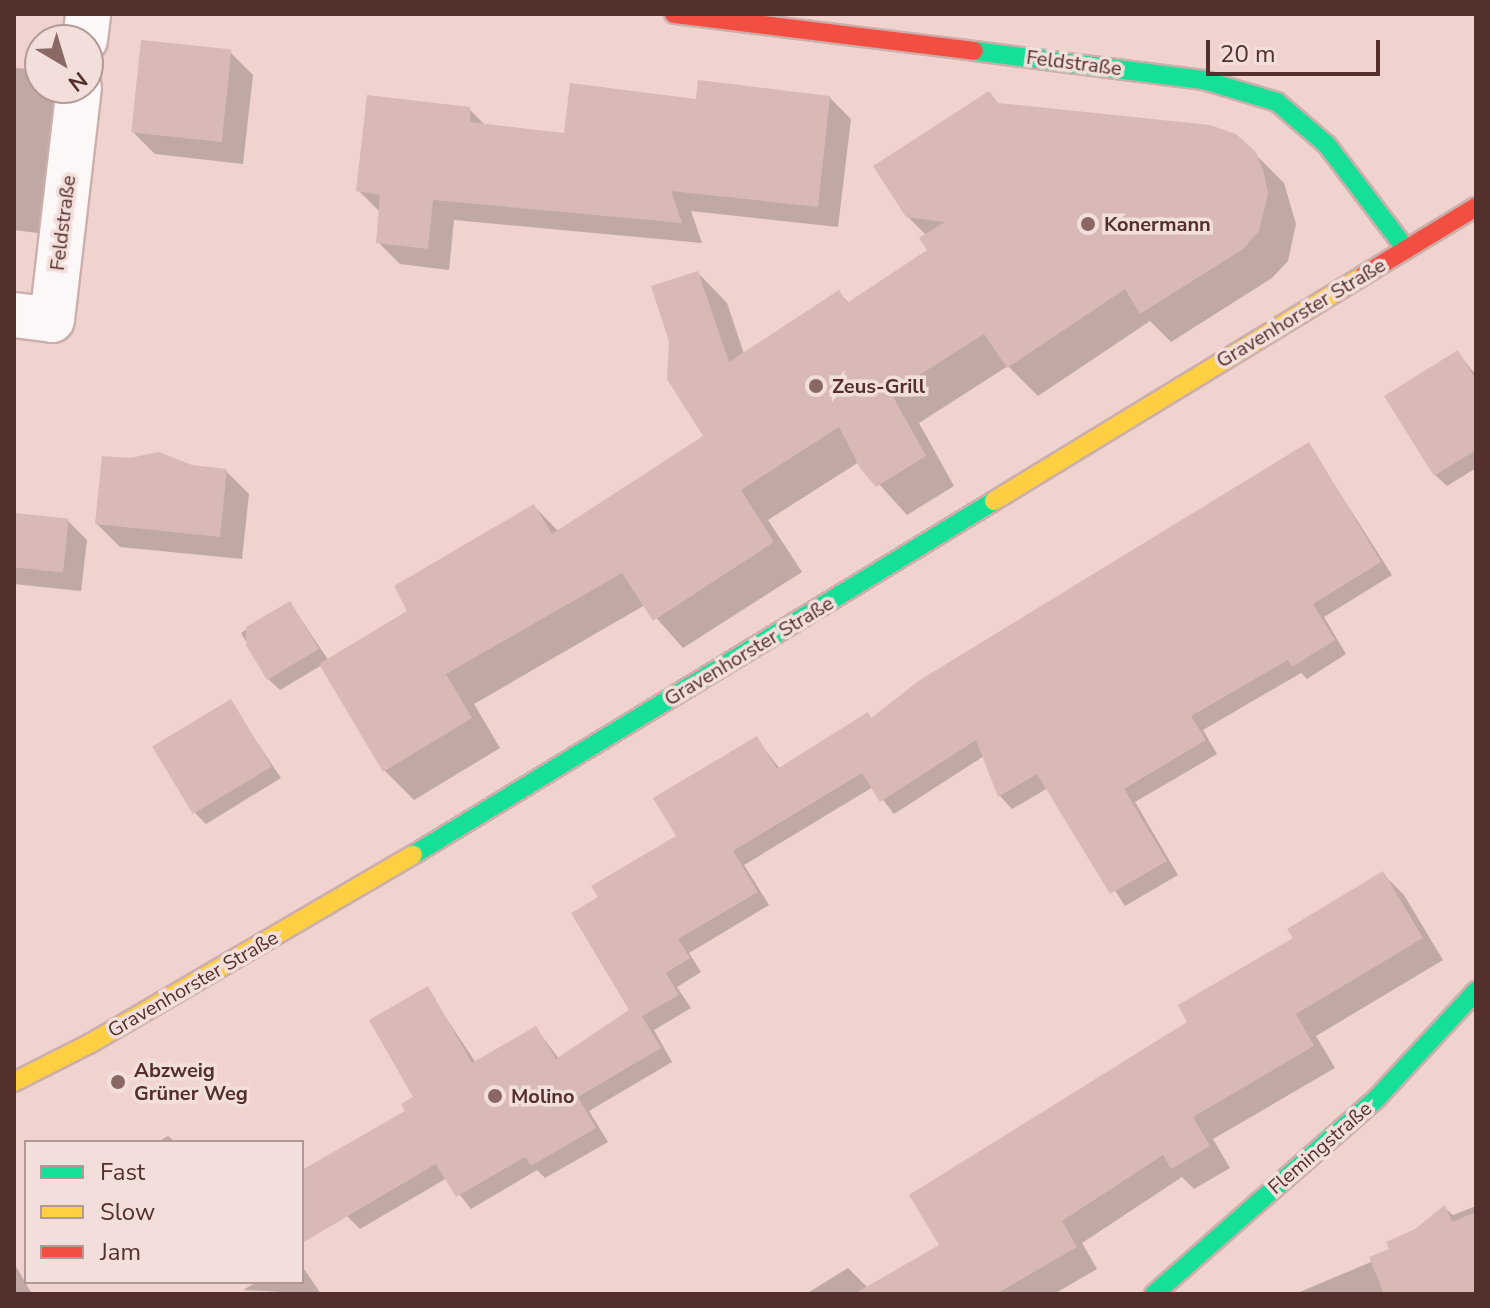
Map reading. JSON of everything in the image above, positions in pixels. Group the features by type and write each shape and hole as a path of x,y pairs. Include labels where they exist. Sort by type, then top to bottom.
{"main road":[{"name":"Feldstraße","path":"674,14 1188,78 1277,102 1327,145 1406,249"},
{"name":"Gravenhorster Straße","path":"14,1082 105,1036 426,848 1476,207"},
{"name":"Flemingstraße","path":"1154,1294 1377,1098 1476,991"}],"street":[{"name":"Feldstraße","path":"14,315 52,320 77,104"}],"building":[{"path":"141,40 232,50 222,142 131,132"},
{"path":"698,80 830,96 818,207 671,191 682,223 433,200 428,249 376,243 380,195 356,191 367,95 470,107 470,122 564,133 570,83 696,99"},
{"path":"989,91 998,103 1210,125 1236,134 1256,152 1264,173 1268,194 1259,231 1243,249 1140,314 1125,289 1007,368 984,334 891,393 926,456 876,487 860,468 839,427 741,490 774,542 653,621 622,573 446,674 472,718 383,772 319,664 407,611 394,586 534,504 552,534 703,436 667,379 669,342 651,286 698,271 729,362 839,290 847,303 927,250 919,238 945,222 906,217 873,166"},
{"path":"1458,350 1476,380 1476,450 1434,476 1384,396"},
{"path":"1309,442 1381,562 1313,604 1335,640 1292,667 1288,660 1191,716 1206,740 1124,789 1167,861 1110,894 1037,774 998,797 976,740 880,802 862,773 733,851 758,892 678,939 690,958 666,973 679,995 642,1016 661,1048 578,1097 596,1128 531,1166 525,1157 456,1197 436,1164 304,1242 304,1169 405,1111 401,1104 413,1097 369,1020 428,986 472,1063 536,1026 556,1059 629,1010 571,913 598,897 591,886 676,836 653,798 757,736 777,769 868,712 871,718 920,680"},
{"path":"159,452 192,465 227,469 220,537 95,524 102,456 130,458"},
{"path":"14,513 69,519 63,572 14,567"},
{"path":"290,601 319,649 267,680 246,645 246,627"},
{"path":"231,699 272,767 193,814 152,746"},
{"path":"1383,871 1423,938 1296,1014 1314,1046 1193,1117 1210,1146 1171,1169 1163,1155 1062,1221 1077,1247 996,1294 854,1294 939,1245 909,1195 1187,1022 1178,1005 1293,938 1287,929"},
{"path":"1445,1205 1452,1222 1476,1212 1476,1294 1384,1294 1369,1257 1389,1249 1386,1242 1415,1229"}],"traffic: fast":[{"path":"974,51 1203,80 1277,102 1327,145 1406,249"},
{"path":"413,855 994,501"},
{"path":"1154,1294 1377,1098 1476,991"}],"traffic: slow":[{"path":"994,501 1364,275"},
{"path":"14,1082 91,1043 413,855"}],"traffic: jam":[{"path":"674,14 974,51"},
{"path":"1364,275 1476,207"}],"place":[{"name":"Konermann","path":"1088,224"},
{"name":"Zeus-Grill","path":"816,386"},
{"name":"Abzweig Grüner Weg","path":"118,1082"},
{"name":"Molino","path":"495,1096"}]}
